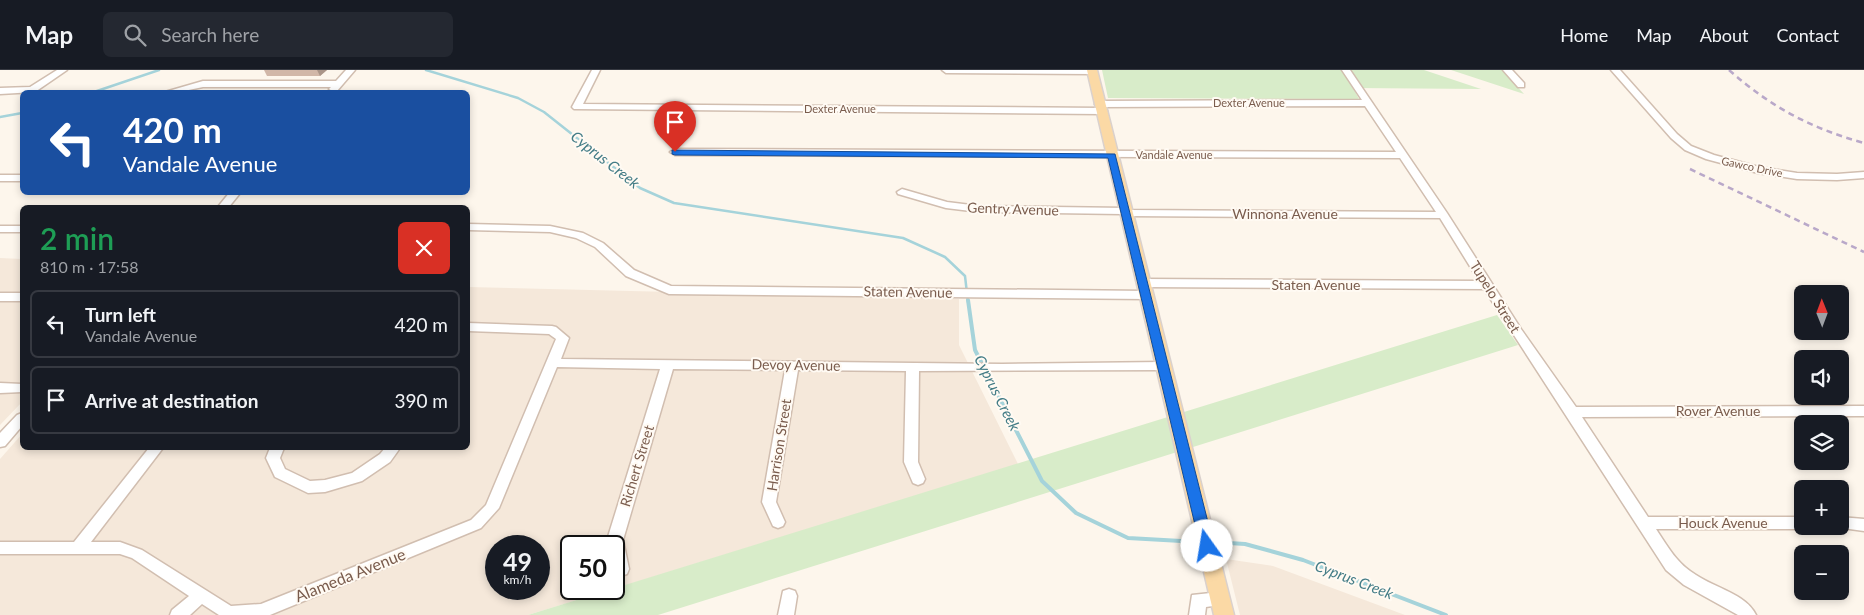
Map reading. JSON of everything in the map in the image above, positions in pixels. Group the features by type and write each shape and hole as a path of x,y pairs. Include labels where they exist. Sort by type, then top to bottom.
{"main road":[{"path":"1092,71 1222,607"}],"street":[{"path":"30,90 41,86 63,70"},
{"path":"332,90 351,70"},
{"name":"Dexter Avenue","path":"596,70 578,107 1101,107 1368,103"},
{"path":"946,70 1092,71"},
{"name":"Tupelo Street","path":"1346,70 1443,214 1487,285 1572,412 1671,566 1690,580 1741,608 1748,615"},
{"path":"1508,70 1521,85"},
{"name":"Gawco Drive","path":"1615,70 1674,136 1688,148 1735,165 1797,176 1837,177 1864,175"},
{"path":"178,90 203,84 338,84"},
{"path":"0,91 20,91"},
{"name":"Vandale Avenue","path":"675,152 1112,156 1404,155"},
{"path":"0,178 20,178"},
{"name":"Gentry Avenue","path":"902,192 946,205 979,209 1126,212"},
{"path":"225,205 233,195"},
{"name":"Winnona Avenue","path":"1126,212 1443,214"},
{"name":"Staten Avenue","path":"470,227 550,229 579,235 599,245 630,273 669,290 989,293 1487,285"},
{"path":"0,229 20,229"},
{"path":"0,297 20,297"},
{"path":"470,327 552,330 563,338 554,363"},
{"name":"Devoy Avenue","path":"554,363 1002,368 1163,366"},
{"name":"Alameda Avenue","path":"0,548 120,548 137,554 229,613 262,611 476,524 492,508 554,363"},
{"name":"Richert Street","path":"617,535 668,364"},
{"name":"Harrison Street","path":"778,522 769,502 792,365"},
{"path":"913,366 911,462 918,479"},
{"path":"0,388 20,388"},
{"name":"Rover Avenue","path":"1572,412 1864,411"},
{"path":"0,442 20,420"},
{"path":"77,549 154,450"},
{"path":"276,450 273,458 280,473 308,487 325,486 357,477 385,458 391,450"},
{"name":"Houck Avenue","path":"1643,523 1794,523"},
{"path":"1849,524 1864,525"},
{"path":"178,615 201,596"},
{"path":"786,615 789,596"},
{"path":"1197,615 1198,600 1222,607"}],"shaded area":[{"path":"0,258 20,259 20,404 0,425"},
{"path":"470,287 959,299 959,345 1018,464 625,586 625,535 560,535 560,600 577,600 528,615 0,615 0,459 20,436 20,450 470,450"},
{"path":"1226,559 1273,566 1405,615 1240,615"}],"green space":[{"path":"1102,70 1424,70 1481,89 1353,88 1359,99 1108,98"},
{"path":"1451,70 1502,70 1524,94"},
{"path":"1497,315 1518,345 658,615 528,615 576,600 625,600 625,585"}],"waterway":[{"name":"Cyprus Creek","path":"100,90 159,70"},
{"name":"Cyprus Creek","path":"426,70 518,98 544,112 640,188 674,203 903,238 945,257 965,276 968,302"},
{"name":"Cyprus Creek","path":"0,117 20,113"},
{"name":"Cyprus Creek","path":"968,300 975,350 1042,481 1076,513 1128,538 1199,542"},
{"name":"Cyprus Creek","path":"1213,542 1245,544 1303,560 1446,615"}],"railway":[{"path":"1729,70 1760,95 1792,115 1826,130 1864,143"},
{"path":"1690,169 1864,252"}],"route":[{"path":"675,152 1112,156 1207,546"}]}
